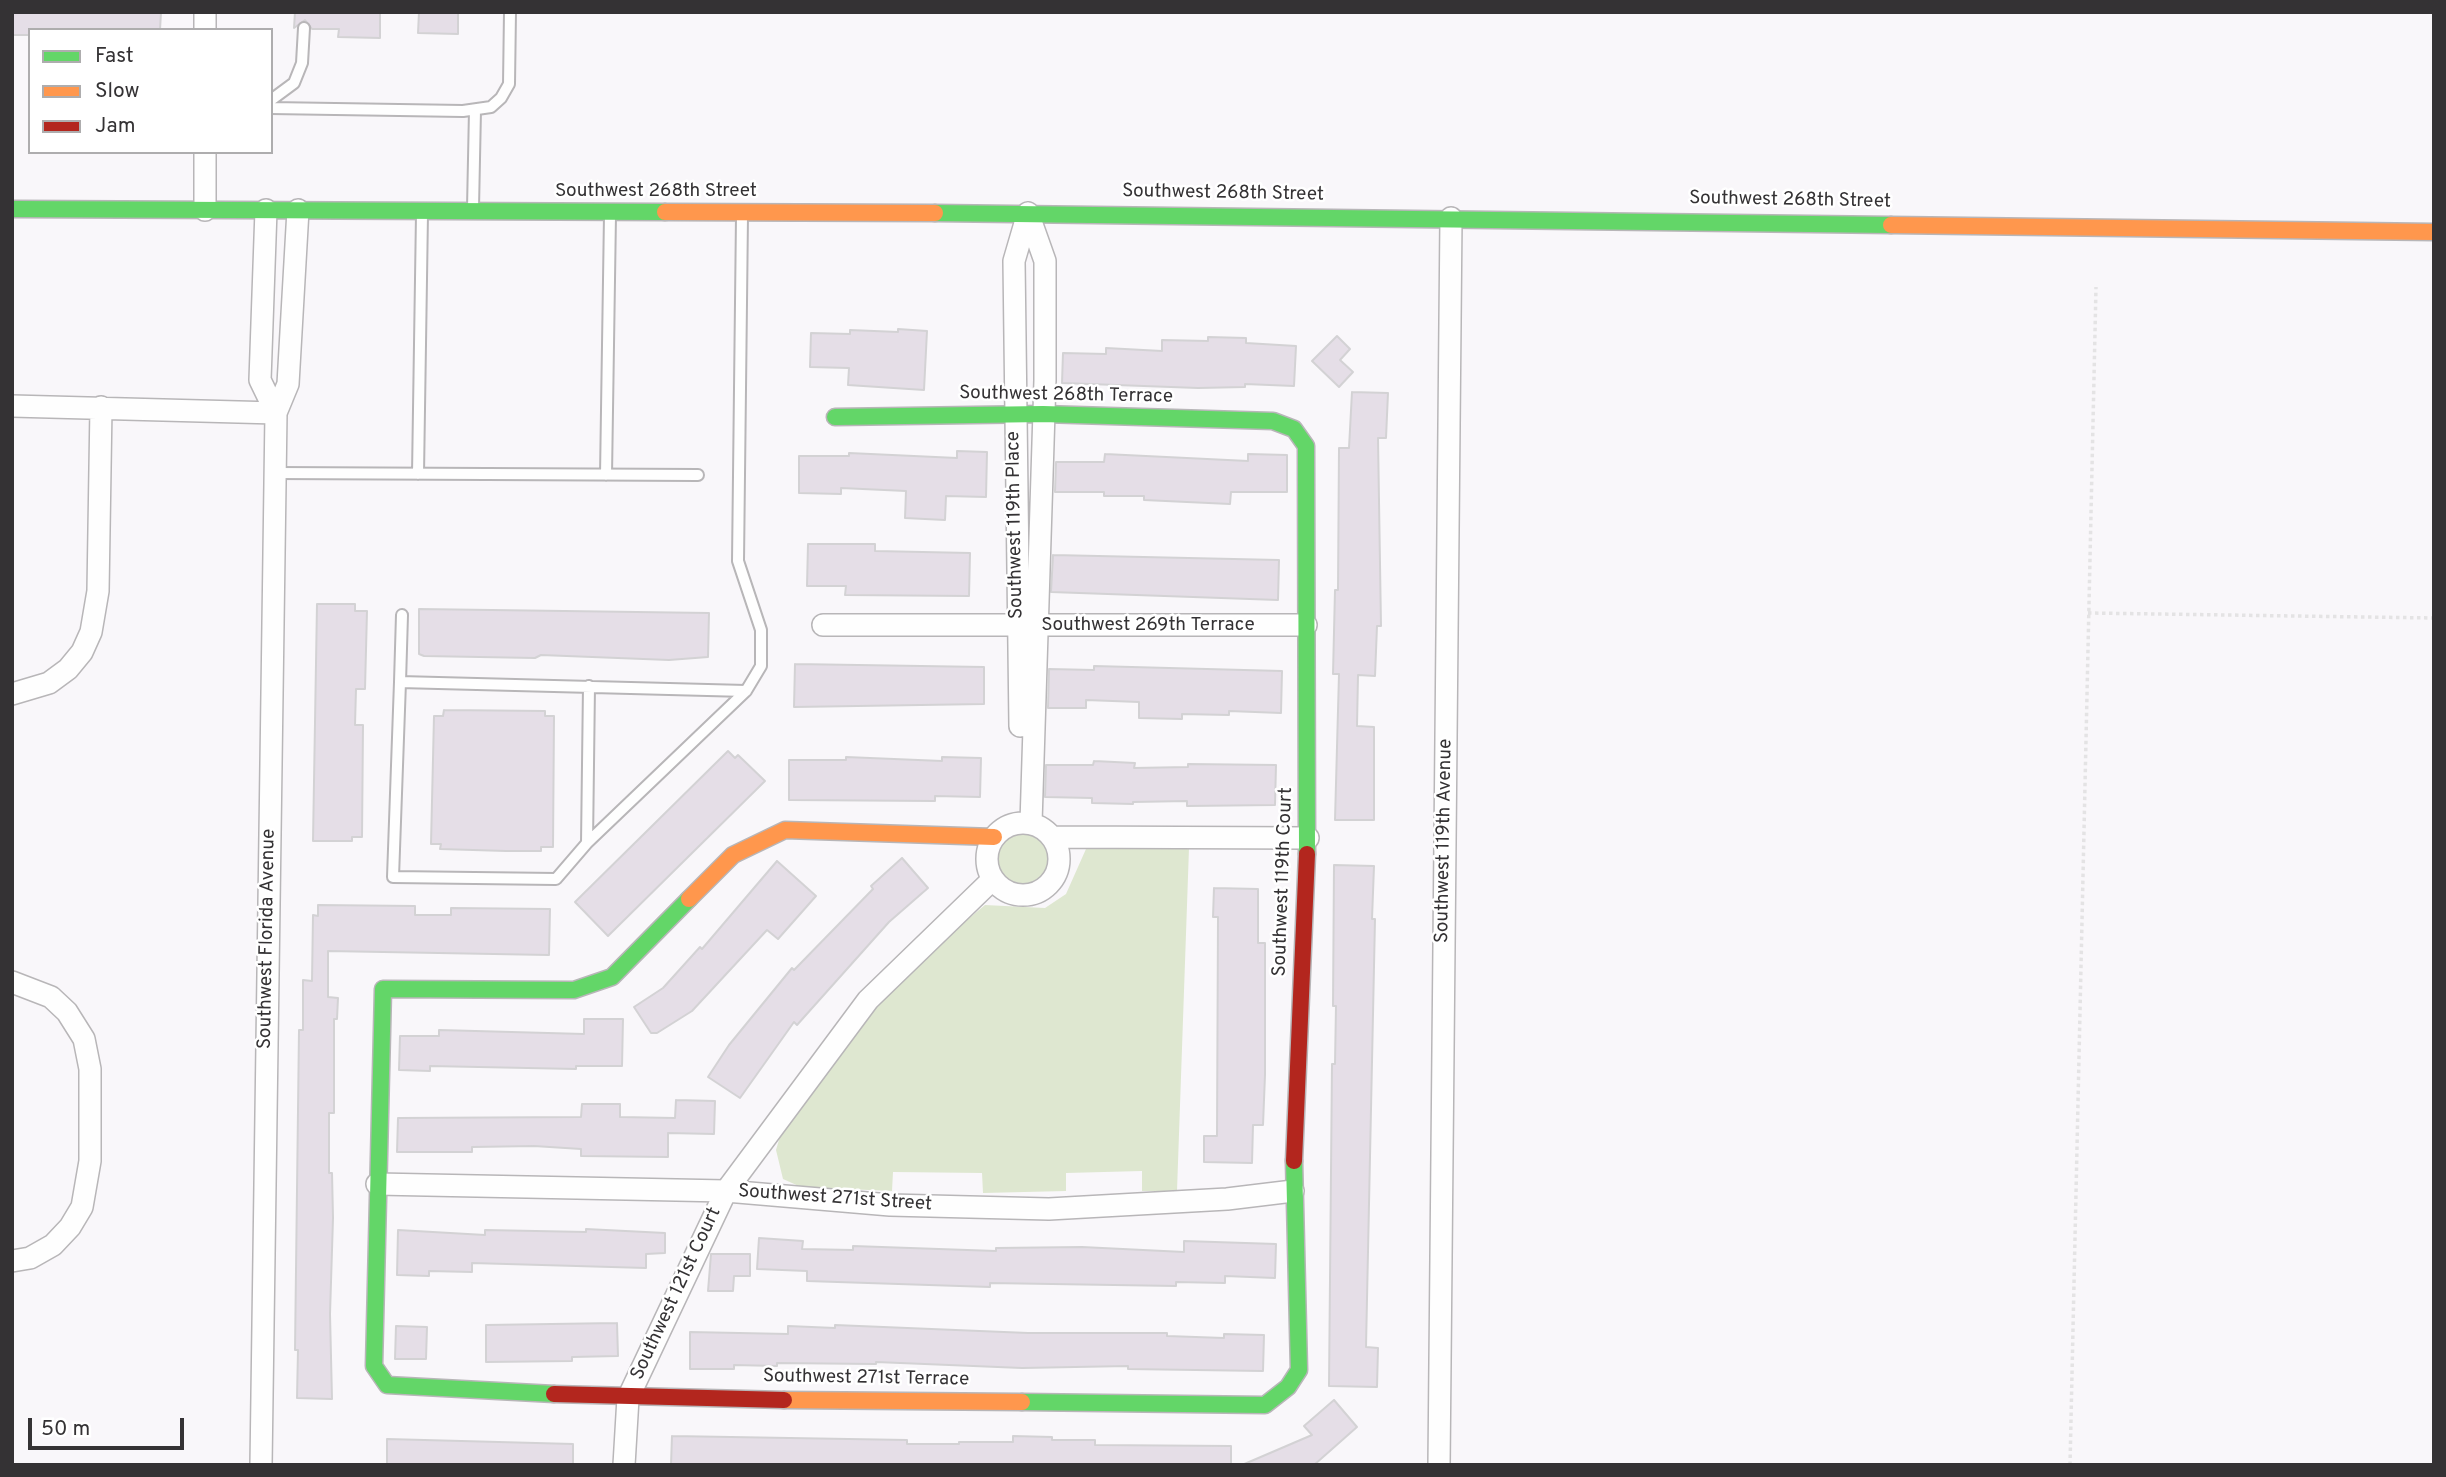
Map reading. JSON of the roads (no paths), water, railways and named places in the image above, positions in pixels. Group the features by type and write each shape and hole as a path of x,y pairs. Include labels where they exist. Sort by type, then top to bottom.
{"street":[{"path":"205,154 205,210"},
{"name":"Southwest 268th Street","path":"12,209 1028,213 2434,232"},
{"name":"Southwest Florida Avenue","path":"265,210 260,380 276,413"},
{"name":"Southwest Florida Avenue","path":"261,1465 276,413 288,384 298,210"},
{"name":"Southwest 119th Place","path":"1026,626 1043,414 1030,364 1014,261 1028,213"},
{"name":"Southwest 119th Place","path":"1025,823 1026,626 1015,415 1030,364 1045,261 1028,213"},
{"name":"Southwest 119th Avenue","path":"1439,1465 1451,218"},
{"path":"12,406 276,413"},
{"path":"12,694 49,683 68,669 82,652 92,632 98,592 101,407"},
{"name":"Southwest 268th Terrace","path":"835,417 1043,414 1273,421 1294,429"},
{"name":"Southwest 119th Court","path":"1294,429 1306,446 1308,838 1293,1191 1298,1339"},
{"name":"Southwest 269th Terrace","path":"822,625 1306,625"},
{"path":"1052,837 1058,847 1058,870 1045,889 1034,894 1011,894 993,879 986,858 994,837 1009,825 1025,823 1052,837 1308,838"},
{"path":"377,1184 383,989 574,990 612,976 733,855 785,830 994,837"},
{"name":"Southwest 121st Court","path":"628,1398 726,1191 868,1000 993,879"},
{"path":"12,982 51,997 67,1012 84,1039 90,1069 90,1161 82,1207 70,1227 53,1245 30,1258 12,1261"},
{"name":"Southwest 271st Street","path":"377,1184 726,1191 877,1204 1049,1209 1227,1199 1293,1191"},
{"name":"Southwest 271st Terrace","path":"377,1184 374,1366 387,1385 628,1398 1265,1405 1289,1387 1299,1370 1298,1339"},
{"path":"624,1465 628,1398"}],"lane":[{"path":"273,108 475,110 491,107 502,98 509,84 510,12"},
{"path":"273,99 294,83 302,63 304,28"},
{"path":"472,212 475,110"},
{"path":"418,474 422,211"},
{"path":"606,475 610,213"},
{"path":"402,615 393,877 556,879 587,843 746,691 761,666 761,630 738,561 741,213"},
{"path":"275,472 698,475"},
{"path":"400,682 746,691"},
{"path":"587,843 589,685"}]}
